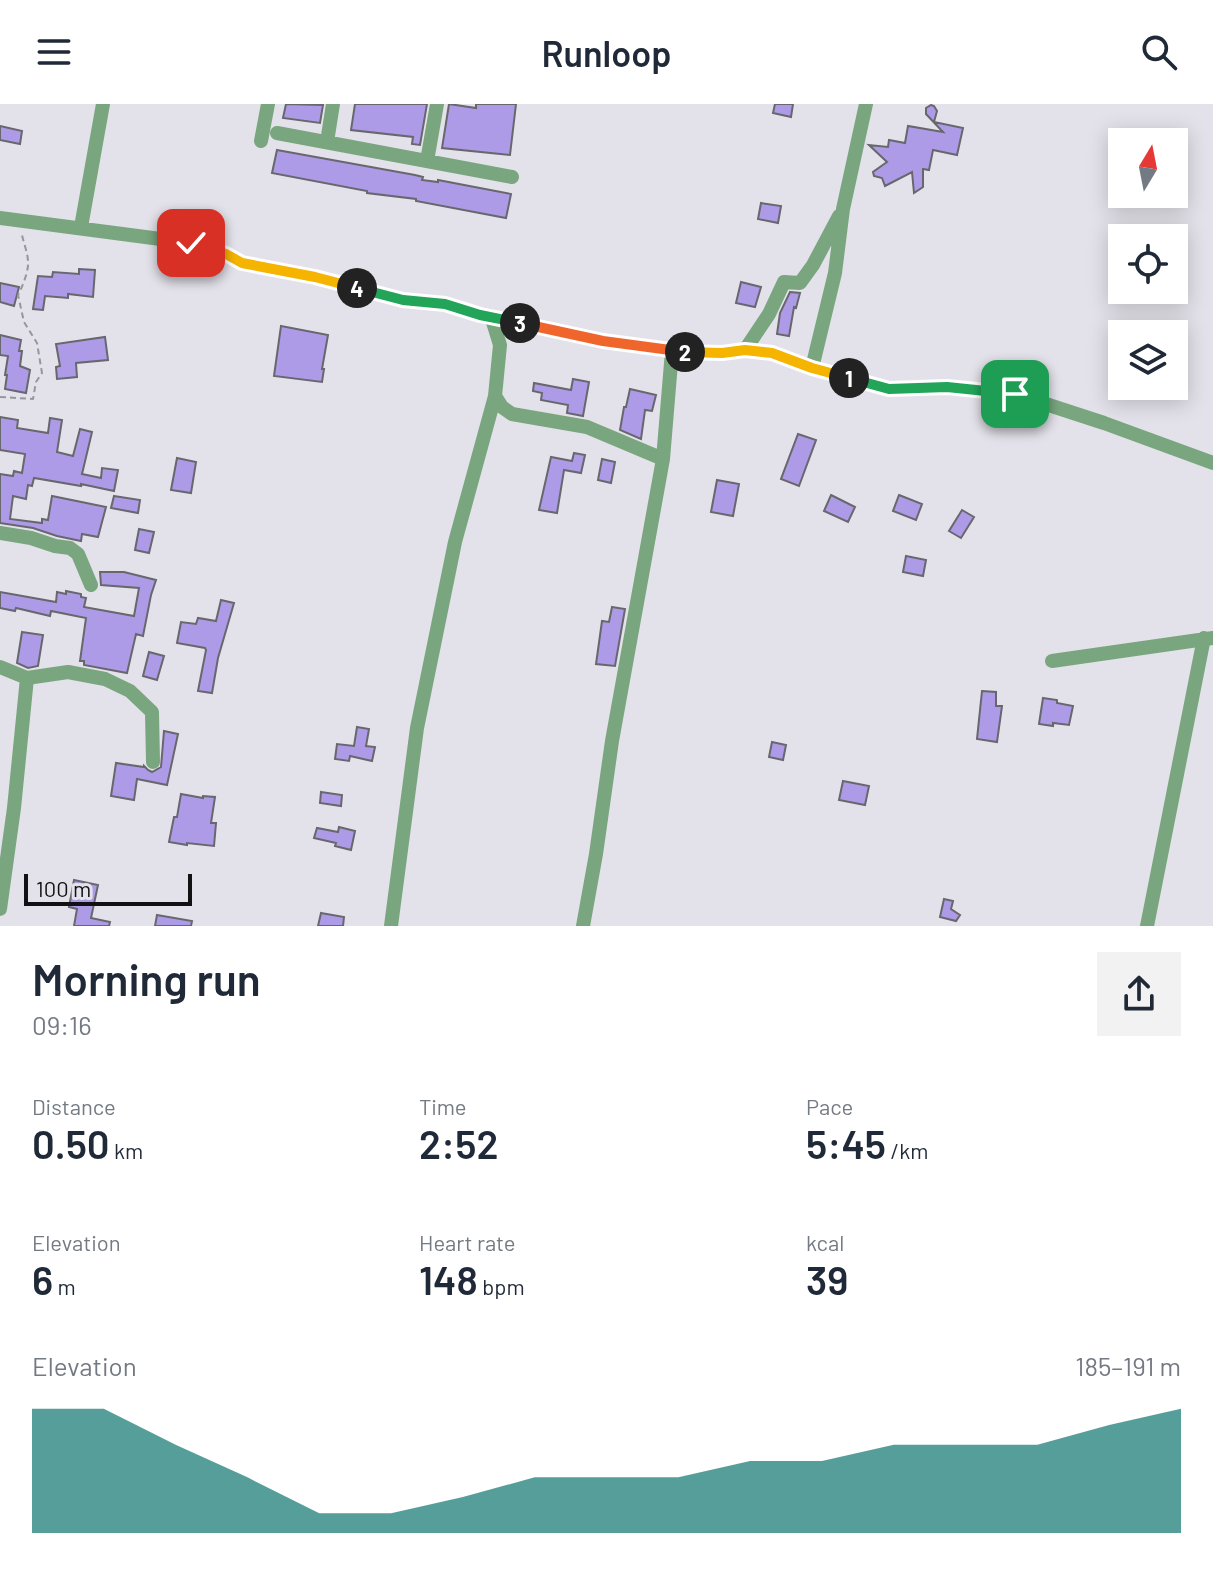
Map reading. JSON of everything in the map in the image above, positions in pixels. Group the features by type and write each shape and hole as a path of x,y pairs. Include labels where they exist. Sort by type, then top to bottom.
{"street":[{"path":"81,227 103,104"},
{"path":"261,141 268,104"},
{"path":"327,142 333,104"},
{"path":"427,161 437,104"},
{"path":"812,368 835,273 843,209 866,104"},
{"path":"277,133 512,177"},
{"path":"745,350 769,314 784,282 800,283 813,265 843,209"},
{"path":"0,218 21,227 81,227 191,243 226,254 242,263 315,277 403,300 445,304 492,319 500,345 495,396 455,542 417,728 391,926"},
{"path":"480,315 603,341 672,351 722,353 745,350 772,353 812,368 889,389 947,387 1015,394 1213,463"},
{"path":"583,926 612,741 663,459 672,351"},
{"path":"495,396 502,407 512,414 587,427 663,459"},
{"path":"0,533 70,548 78,554 91,585"},
{"path":"1052,661 1209,638 1147,926"},
{"path":"0,667 27,678 68,672 105,679 130,691 152,712 153,762"},
{"path":"0,909 27,678"}],"path":[{"path":"0,397 33,399 36,382 42,373 37,343 24,322 18,295 24,286 29,265 21,227"}],"building":[{"path":"286,104 323,105 320,123 283,118"},
{"path":"355,104 427,104 420,145 412,144 413,137 351,130"},
{"path":"449,104 476,108 476,104 516,104 510,155 442,148"},
{"path":"775,104 793,104 791,117 773,113"},
{"path":"931,105 937,111 934,122 963,128 957,155 933,150 929,170 923,169 923,187 914,193 912,172 885,186 882,178 874,176 873,172 887,162 869,145 888,147 889,140 905,143 908,126 943,132 926,114 926,108"},
{"path":"0,126 22,131 20,144 0,140"},
{"path":"277,150 415,175 423,177 422,180 438,180 511,194 506,218 272,173"},
{"path":"761,203 781,206 778,223 758,219"},
{"path":"79,269 95,270 93,297 68,294 68,298 45,296 43,310 33,309 38,276 52,277 53,272 79,274"},
{"path":"741,282 761,287 755,307 736,303"},
{"path":"0,283 19,287 14,306 0,302"},
{"path":"790,292 800,293 789,336 777,334 780,313"},
{"path":"281,326 328,335 322,382 274,376"},
{"path":"0,335 21,340 20,366 30,370 26,393 5,389 8,356 0,355"},
{"path":"105,337 108,360 76,363 77,377 57,379 56,367 60,366 56,344"},
{"path":"573,379 589,382 583,416 567,413 568,405 541,400 542,393 533,391 534,383 571,390"},
{"path":"630,389 656,395 652,411 645,410 641,439 620,430"},
{"path":"0,417 18,420 17,428 48,433 50,418 62,420 57,452 73,456 80,429 92,432 82,474 101,478 102,468 118,470 114,491 34,478 32,486 28,485 26,499 13,496 10,519 42,523 42,519 48,520 52,496 106,507 98,537 82,534 81,541 0,523 0,474 13,476 14,471 22,473 25,454 0,450"},
{"path":"798,434 816,440 799,486 781,479"},
{"path":"574,453 585,455 581,473 564,470 557,513 539,510 551,457 572,461"},
{"path":"177,458 196,462 191,493 171,490"},
{"path":"602,459 615,462 611,483 598,480"},
{"path":"717,480 739,484 733,516 711,512"},
{"path":"831,495 855,507 848,522 824,511"},
{"path":"899,495 922,504 916,520 893,511"},
{"path":"114,496 140,500 138,513 111,508"},
{"path":"962,510 974,517 961,538 949,531"},
{"path":"139,529 154,532 149,553 135,550"},
{"path":"906,556 926,560 923,576 903,572"},
{"path":"100,572 124,572 156,580 143,636 136,634 127,673 84,665 84,661 80,661 86,618 51,611 50,616 16,608 15,611 0,608 0,592 56,602 57,592 66,594 66,591 86,598 84,607 134,616 139,588 101,585"},
{"path":"221,600 234,603 218,658 212,693 198,691 206,650 177,643 181,622 196,624 198,618 216,621"},
{"path":"612,607 625,609 615,666 596,664 602,621 609,622"},
{"path":"22,632 43,635 38,666 28,668 17,663"},
{"path":"149,652 164,656 157,680 143,676"},
{"path":"982,691 996,692 996,706 1002,706 997,742 977,739"},
{"path":"1043,698 1073,706 1069,725 1039,724"},
{"path":"357,727 369,729 366,746 375,747 372,761 350,756 349,761 335,759 337,744 354,746"},
{"path":"164,731 178,734 167,785 137,779 134,800 111,796 116,763 144,766 152,772 161,767"},
{"path":"772,742 786,745 783,760 769,757"},
{"path":"843,781 869,786 865,805 839,800"},
{"path":"321,792 342,795 341,806 320,803"},
{"path":"181,794 215,797 211,823 216,823 214,846 169,842"},
{"path":"339,827 355,831 351,850 314,838 317,828 338,832"},
{"path":"74,880 98,885 91,918 110,922 109,926 74,926 77,909 69,907"},
{"path":"944,899 953,901 951,909 960,915 956,921 940,917"},
{"path":"321,913 344,917 343,926 318,926"},
{"path":"157,915 192,921 191,926 155,926"}],"route":[{"path":"191,243 226,254 242,263 315,277 403,300 445,304 480,315 603,341 672,351 722,353 745,350 772,353 812,368 889,389 947,387 1015,394"}]}
